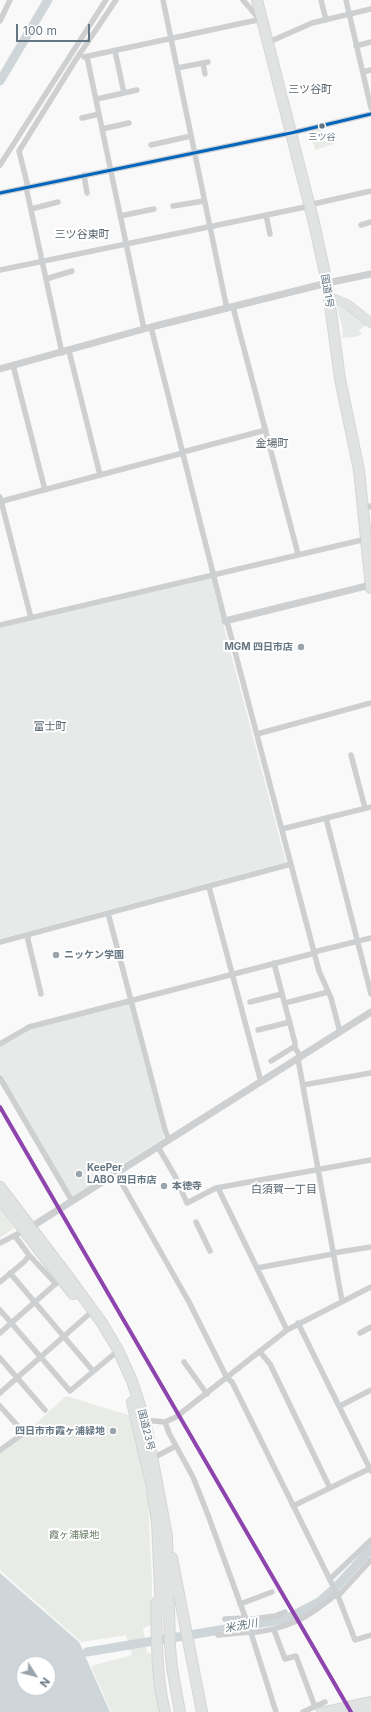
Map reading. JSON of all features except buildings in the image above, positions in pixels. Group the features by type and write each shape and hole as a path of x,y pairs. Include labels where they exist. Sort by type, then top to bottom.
{"highway":[{"name":"国道1号","path":"257,0 310,206 327,283 340,380 369,506 366,539 371,588"},
{"name":"国道23号","path":"0,1188 27,1228 59,1282 88,1315 114,1354 141,1420 154,1502 163,1648 172,1688 180,1712"},
{"name":"国道23号","path":"0,1199 27,1228 102,1323 128,1371 153,1458 167,1536 162,1628"},
{"path":"167,1536 202,1712"},
{"path":"163,1648 160,1691 165,1712"},
{"name":"国道23号","path":"172,1688 174,1712"}],"main road":[{"path":"328,296 347,304 371,323"},
{"path":"314,1710 371,1701"},
{"path":"347,1712 371,1706"}],"street":[{"path":"0,21 10,0"},
{"path":"0,165 106,0"},
{"path":"19,151 116,0"},
{"path":"163,0 209,226 230,308 266,430 298,554"},
{"path":"78,59 261,19 244,0"},
{"path":"321,0 326,20"},
{"path":"346,0 371,108"},
{"path":"268,42 312,23 371,9"},
{"path":"356,46 371,42"},
{"path":"115,51 124,93"},
{"path":"87,57 126,243 148,328 183,452 225,621 228,625 319,971 328,992 340,1032"},
{"path":"177,68 206,63 204,74"},
{"path":"363,72 371,70"},
{"path":"97,99 137,90"},
{"path":"82,118 99,114"},
{"path":"0,193 291,133 371,114"},
{"path":"102,129 129,123"},
{"path":"151,145 191,136"},
{"path":"14,143 19,151 46,279 100,475"},
{"path":"84,175 87,194"},
{"path":"0,270 310,206 371,191"},
{"path":"173,206 204,201"},
{"path":"31,209 58,202"},
{"path":"120,216 154,209"},
{"path":"266,215 270,234"},
{"path":"361,225 371,222"},
{"path":"46,279 72,272"},
{"path":"0,369 148,328 327,283 371,274"},
{"path":"13,366 45,490"},
{"path":"31,618 0,501 266,430"},
{"path":"0,625 366,539"},
{"path":"225,621 370,585"},
{"path":"257,734 371,704"},
{"path":"282,829 368,807 351,754"},
{"path":"326,818 371,994"},
{"path":"0,942 291,864"},
{"path":"209,887 261,1082"},
{"path":"108,913 132,1000 164,1130 168,1140"},
{"path":"28,935 41,994"},
{"path":"0,1044 29,1027 371,938"},
{"path":"274,963 296,1042 295,1048 299,1058 342,1301"},
{"path":"285,1003 328,992"},
{"path":"250,1002 282,994"},
{"path":"0,1243 15,1236 72,1201 371,1012"},
{"path":"258,1030 290,1022"},
{"path":"271,1061 292,1048 295,1048"},
{"path":"303,1085 371,1074"},
{"path":"0,1078 72,1201"},
{"path":"158,1147 175,1176 187,1203 218,1188 371,1160"},
{"path":"116,1173 189,1302 227,1378 232,1382 338,1595 356,1640 371,1635"},
{"path":"218,1188 286,1330"},
{"path":"196,1222 210,1251"},
{"path":"0,1333 34,1302 59,1282 29,1255 15,1236"},
{"path":"257,1268 371,1246"},
{"path":"0,1282 29,1255"},
{"path":"10,1273 93,1371"},
{"path":"141,1420 165,1422 178,1416 286,1330 371,1287"},
{"path":"0,1310 70,1391 114,1354"},
{"path":"0,1393 88,1315"},
{"path":"293,1506 370,1469 298,1323"},
{"path":"360,1333 371,1327"},
{"path":"260,1352 270,1364 330,1488"},
{"path":"0,1358 45,1410"},
{"path":"184,1362 207,1394"},
{"path":"340,1406 371,1390"},
{"path":"0,1406 24,1433 0,1450"},
{"path":"165,1422 193,1477 246,1619 276,1712"},
{"path":"153,1458 176,1446"},
{"path":"331,1581 371,1540"},
{"path":"218,1635 274,1630 295,1623 318,1609 334,1596 338,1595 371,1560"},
{"path":"240,1604 272,1592"},
{"path":"225,1619 246,1619 275,1616 285,1612"},
{"path":"274,1630 285,1659 296,1656 314,1710"},
{"path":"303,1712 314,1710 325,1702"}],"shaded area":[{"path":"336,303 340,304 369,324 359,330 362,334 355,337 342,338 343,331"},
{"path":"211,578 286,862 0,939 0,628"},
{"path":"129,1003 164,1138 71,1197 0,1073 0,1045 31,1028"},
{"path":"0,1573 79,1642 110,1712 0,1712"}],"green space":[{"path":"322,128 325,141 333,139 334,144 315,150 310,131"},
{"path":"0,1209 14,1228 0,1238"},
{"name":"霞ヶ浦緑地","path":"66,1396 131,1416 148,1502 152,1581 151,1625 143,1628 147,1652 152,1655 154,1684 161,1712 111,1712 91,1666 132,1655 126,1635 81,1642 0,1570 0,1452 21,1437"}],"waterway":[{"path":"0,81 48,0"},
{"name":"米洗川","path":"87,1652 286,1619 319,1602 337,1586 371,1549"}],"transit line":[{"path":"0,193 291,133 371,114"},
{"path":"0,1107 351,1712"}],"place":[{"name":"三ツ谷","path":"322,126"},
{"name":"MGM 四日市店","path":"301,647"},
{"name":"ニッケン学園","path":"56,955"},
{"name":"KeePer LABO 四日市店","path":"79,1174"},
{"name":"本徳寺","path":"164,1186"},
{"name":"四日市市霞ヶ浦緑地","path":"113,1431"}],"district":[{"name":"三ツ谷町","path":"310,90"},
{"name":"三ツ谷東町","path":"82,235"},
{"name":"金場町","path":"272,444"},
{"name":"富士町","path":"50,727"},
{"name":"白須賀一丁目","path":"284,1190"}]}
